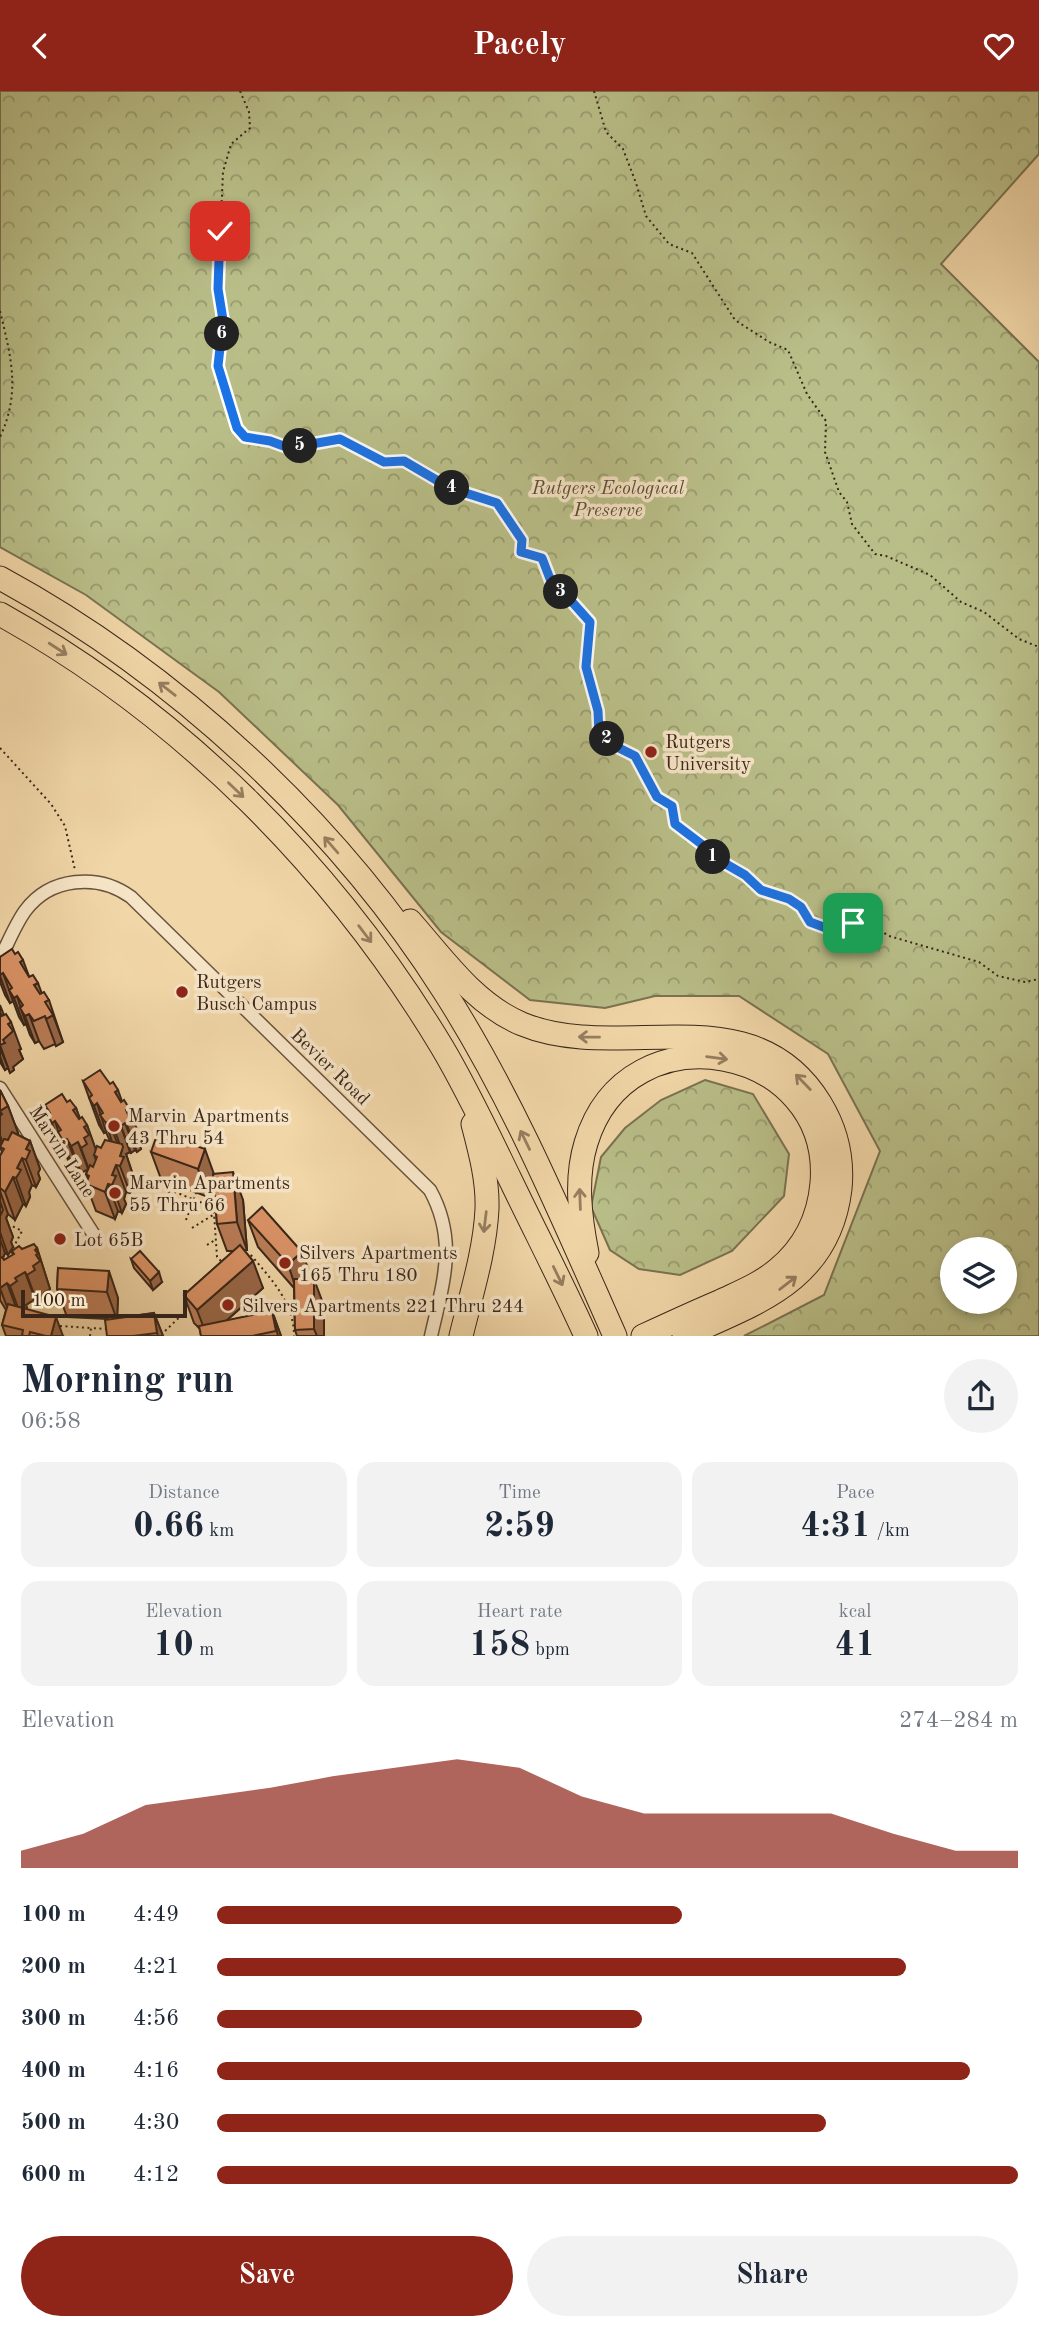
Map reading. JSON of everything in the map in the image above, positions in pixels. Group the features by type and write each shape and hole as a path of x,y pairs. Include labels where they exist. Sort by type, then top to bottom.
{"highway":[{"path":"0,578 87,630 215,728 302,811 376,896 444,990 495,1077 615,1336"},
{"path":"0,614 44,640 127,697 204,760 274,826 352,917 420,1013 463,1083 586,1336"},
{"path":"376,896 397,906 478,996 519,1023 570,1037 705,1037 736,1041 785,1065 813,1091 830,1123 840,1156 839,1195 826,1238 807,1267 788,1285 684,1336"},
{"path":"597,1295 582,1227 581,1164 592,1126 610,1098 645,1069 661,1062 695,1056 722,1058 746,1065 759,1070 780,1085 806,1115 815,1133 820,1153 823,1177 820,1201 804,1240 786,1262 755,1285 643,1336"},
{"path":"461,1336 487,1209 480,1153 463,1083"}],"street":[{"name":"Bevier Road","path":"0,959 33,901 59,885 77,881 101,882 131,897 430,1190 444,1222 447,1252 431,1336"},
{"name":"Marvin Lane","path":"0,1088 94,1235"}],"path":[{"path":"240,91 249,112 250,128 231,144 223,172 218,289 223,320 218,366 237,428 245,437 270,441 289,448 340,439 384,462 404,461 450,488 497,503 522,540 521,552 542,558 552,584 590,622 586,667 598,711 599,733 615,746 635,756 657,797 672,806 675,824 704,846 712,856 745,875 761,890 789,899 801,907 810,922 826,928 853,923 874,927 889,936 979,962 998,976 1026,982 1039,979"},
{"path":"594,91 606,132 623,149 646,216 669,244 692,253 735,320 769,342 788,349 807,394 826,421 825,452 839,492 847,502 852,524 875,554 930,575 961,602 984,612 1019,639 1039,647"},
{"path":"0,311 11,362 13,393 0,437"},
{"path":"0,748 51,804 65,826 77,881"},
{"path":"167,1198 172,1184"},
{"path":"170,1190 205,1204 214,1215 217,1257 224,1264"},
{"path":"186,1220 196,1192"},
{"path":"192,1228 214,1215"},
{"path":"5,1263 22,1231 11,1225"},
{"path":"207,1245 216,1239"},
{"path":"240,1262 250,1254 279,1288 291,1310 294,1336"},
{"path":"156,1332 164,1332 193,1304"},
{"path":"55,1325 114,1330"},
{"path":"90,1336 91,1328"}],"green space":[{"name":"Rutgers Ecological Preserve","path":"0,91 1039,91 1039,154 941,264 1039,362 1039,1336 744,1336 824,1295 880,1151 828,1054 739,996 655,996 605,1008 530,1000 441,932 338,805 219,692 86,595 0,547"},
{"path":"705,1080 753,1094 789,1154 784,1196 732,1251 680,1275 639,1269 610,1250 591,1207 601,1157 625,1128 661,1100"}],"building":[{"path":"12,949 15,954 18,952 23,960 20,962 29,977 33,975 38,983 34,985 40,994 44,992 49,1000 45,1002 53,1015 46,1019 45,1016 34,1021 29,1014 25,1016 20,1008 23,1005 9,990 12,988 3,973 0,975 0,957"},
{"path":"0,1012 2,1016 6,1014 13,1031 3,1040 5,1043 0,1045"},
{"path":"100,1070 110,1084 113,1082 121,1102 124,1100 129,1108 126,1110 131,1122 127,1125 120,1124 114,1128 109,1121 106,1123 100,1115 103,1113 97,1103 94,1106 89,1098 92,1095 83,1081"},
{"path":"0,1090 8,1106 0,1111"},
{"path":"62,1094 67,1102 70,1100 76,1108 73,1110 79,1119 82,1117 87,1125 84,1127 89,1135 84,1138 87,1144 81,1148 78,1142 71,1146 67,1139 63,1141 58,1132 61,1130 47,1115 50,1113 45,1105"},
{"path":"12,1132 30,1141 26,1149 30,1151 26,1160 22,1158 17,1168 21,1170 16,1178 13,1177 5,1192 0,1188 0,1156 4,1149 0,1147"},
{"path":"158,1132 205,1149 198,1169 151,1152"},
{"path":"105,1140 122,1144 120,1156 124,1157 120,1166 116,1165 112,1175 116,1176 105,1192 86,1184 89,1176 86,1174 97,1157 94,1155 97,1146 101,1148"},
{"path":"233,1172 237,1222 217,1224 213,1174"},
{"path":"262,1207 302,1252 288,1264 248,1220"},
{"path":"34,1244 40,1261 33,1266 35,1270 15,1278 17,1281 10,1286 7,1283 0,1288 0,1258 4,1260 14,1254 12,1251 19,1246 22,1249"},
{"path":"240,1245 253,1261 197,1310 184,1295"},
{"path":"140,1251 159,1272 150,1281 131,1259"},
{"path":"58,1268 109,1271 107,1292 57,1289"},
{"path":"294,1279 314,1279 314,1329 295,1330"},
{"path":"8,1304 56,1317 51,1336 30,1332 29,1336 24,1336 23,1330 2,1325"},
{"path":"272,1311 276,1331 252,1336 201,1336 199,1326"},
{"path":"154,1313 157,1333 107,1336 105,1320"}],"place":[{"name":"Rutgers University","path":"651,752"},
{"name":"Rutgers Busch Campus","path":"182,992"},
{"name":"Marvin Apartments 43 Thru 54","path":"114,1126"},
{"name":"Marvin Apartments 55 Thru 66","path":"115,1193"},
{"name":"Lot 65B","path":"60,1239"},
{"name":"Silvers Apartments 165 Thru 180","path":"285,1263"},
{"name":"Silvers Apartments 221 Thru 244","path":"228,1305"}],"route":[{"path":"220,231 218,289 223,320 218,366 237,428 245,437 270,441 289,448 340,439 384,462 404,461 450,488 497,503 522,540 521,552 542,558 552,584 590,622 586,667 598,711 599,733 615,746 635,756 657,797 672,806 675,824 704,846 712,856 745,875 761,890 789,899 801,907 810,922 826,928 853,923"}]}
